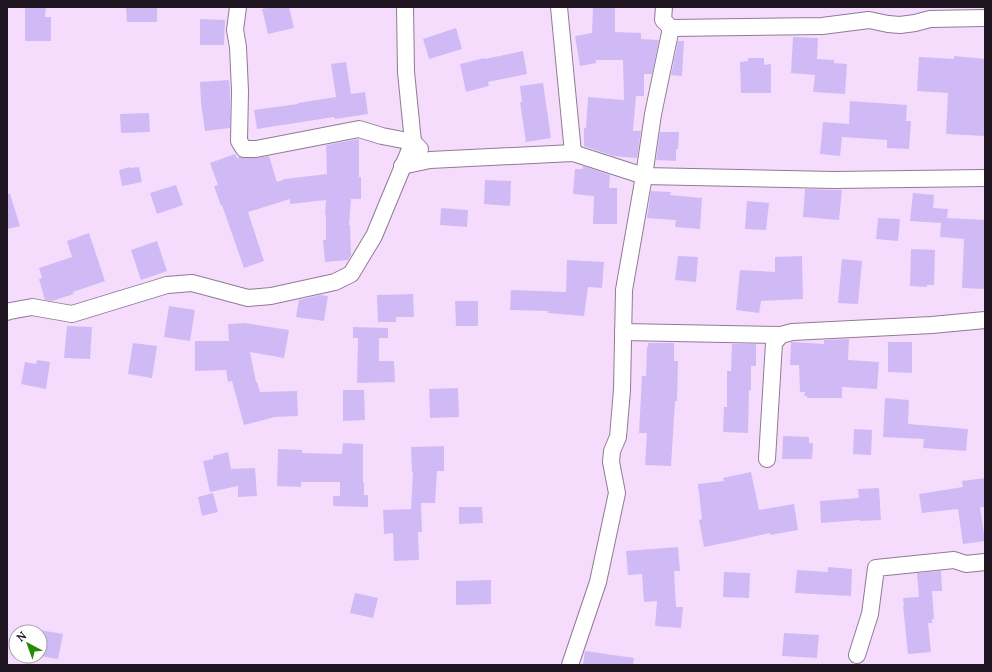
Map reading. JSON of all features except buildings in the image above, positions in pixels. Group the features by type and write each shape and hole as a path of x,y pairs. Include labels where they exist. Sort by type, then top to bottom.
{"street":[{"path":"238,7 235,30 238,47 240,141 244,149 256,149 359,129 382,136 413,142 430,160"},
{"path":"7,312 32,307 72,314 167,286 192,283 248,298 271,296 335,282 351,274 374,236 413,142 406,72 405,7"},
{"path":"559,7 573,153"},
{"path":"664,7 664,20 671,28 822,26 869,20 900,25 915,23 930,18 985,18"},
{"path":"570,665 598,582 616,493 612,451 618,437 622,390 624,290 653,114 671,28"},
{"path":"402,166 430,160 573,153 644,176 834,180 985,178"},
{"path":"623,332 781,335 792,332 932,325 985,320"},
{"path":"767,459 774,342 781,335"},
{"path":"857,656 870,614 876,568 954,560 966,564 985,562"}]}
